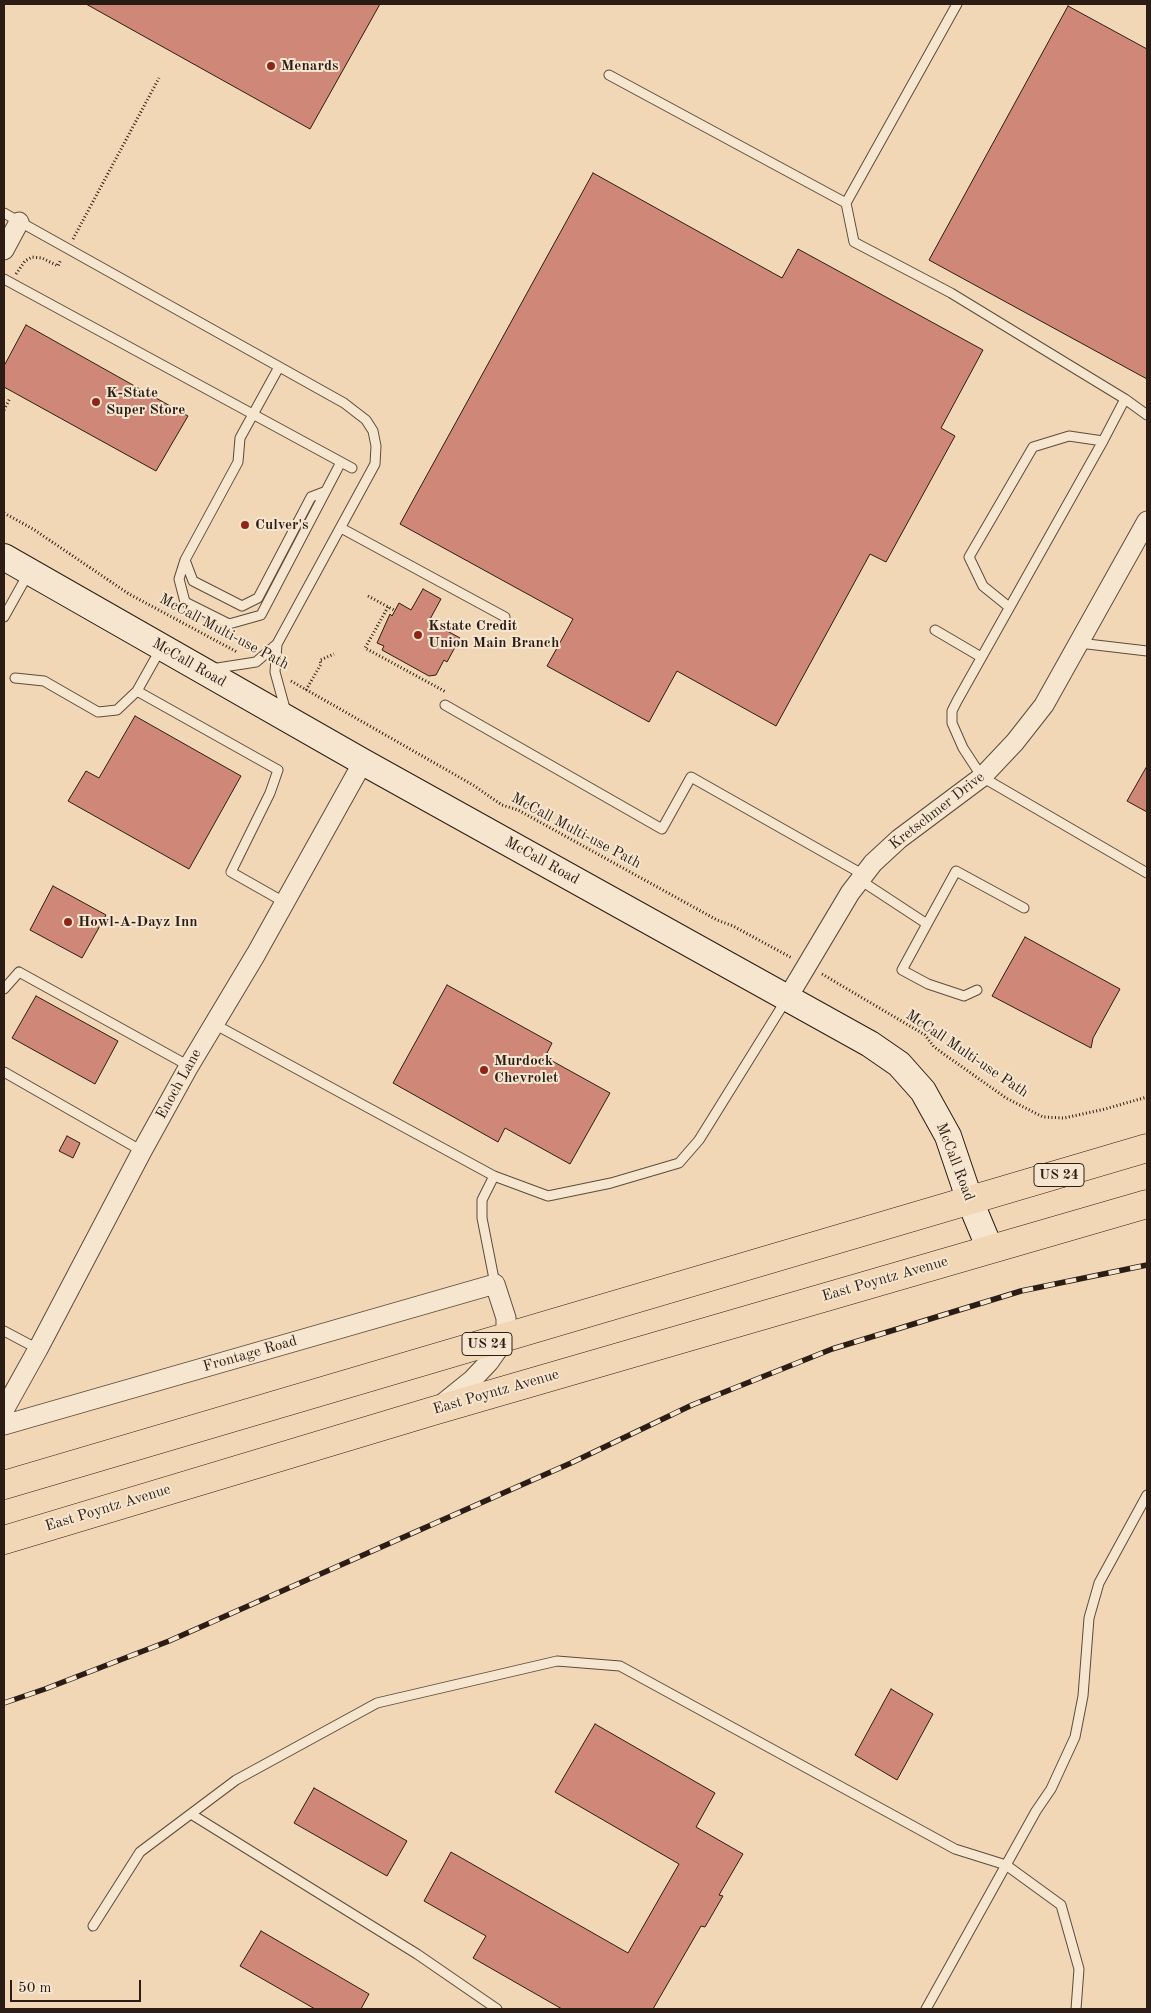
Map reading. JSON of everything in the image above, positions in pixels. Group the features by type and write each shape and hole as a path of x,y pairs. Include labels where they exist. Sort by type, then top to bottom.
{"highway":[{"name":"US 24","path":"4,1485 1147,1148"},
{"name":"East Poyntz Avenue","path":"4,1540 433,1411 1147,1204"}],"main road":[{"name":"McCall Road","path":"4,557 288,720 788,997 870,1044 899,1064 923,1091 948,1136 970,1201 990,1249"}],"street":[{"path":"4,250 12,217"},
{"name":"Kretschmer Drive","path":"788,997 850,893 873,863 899,839 982,777 1015,742 1044,705 1147,521"},
{"name":"Enoch Lane","path":"4,1410 142,1150 363,762"},
{"path":"433,1411 472,1380 506,1338 506,1318 495,1284"},
{"name":"Frontage Road","path":"4,1425 495,1284"}],"lane":[{"path":"957,4 846,202 854,242 951,293 1147,415"},
{"path":"609,75 846,202"},
{"path":"12,217 356,411 366,420 373,431 376,446 375,464 277,644 256,662 202,670"},
{"path":"7,281 352,468"},
{"path":"279,367 240,438 238,462 185,560 179,579 185,602 229,624 261,615 341,462"},
{"path":"1124,399 1103,441 956,701 952,711 952,723 963,748 982,777 1147,873"},
{"path":"1009,607 983,586 969,557 1033,447 1069,436 1103,441"},
{"path":"185,560 193,581 242,606 258,598 311,496 324,492"},
{"path":"340,528 505,617"},
{"path":"4,617 30,572"},
{"path":"935,630 981,657"},
{"path":"1079,643 1147,651"},
{"path":"277,644 275,672 288,720"},
{"path":"15,678 44,681 98,712 117,710 137,691 161,647"},
{"path":"137,691 278,770 270,793 231,872 284,902"},
{"path":"445,705 662,828 690,777 862,877 927,924"},
{"path":"977,990 964,996 928,984 902,970 956,871 1024,908"},
{"path":"4,989 19,972 189,1066"},
{"path":"214,1024 494,1176 548,1196 612,1183 679,1163 699,1140 788,997"},
{"path":"4,1072 142,1150"},
{"path":"494,1176 482,1200 482,1218 495,1284"},
{"path":"4,1331 38,1349"},
{"path":"926,2009 1036,1811 1051,1789 1075,1737 1083,1696 1089,1618 1099,1583 1147,1495"},
{"path":"93,1926 140,1852 236,1780 377,1703 558,1662 620,1666 955,1849 1006,1865 1060,1905 1079,1970 1076,2009"},
{"path":"191,1814 417,1954 497,2009"}],"path":[{"path":"7,281 25,261 32,257 42,258 58,266 160,78"},
{"path":"4,410 10,398"},
{"name":"McCall Multi-use Path","path":"4,513 33,529 129,594 256,662"},
{"path":"368,596 394,610"},
{"path":"388,607 365,648 451,695"},
{"path":"306,690 321,664 320,660 334,654"},
{"name":"McCall Multi-use Path","path":"275,672 472,785 502,805 518,810 717,920 733,926 844,986 883,1012 925,1036 934,1047 1006,1098 1044,1117 1064,1118 1147,1097"}],"building":[{"name":"Menards","path":"86,4 380,4 310,129"},
{"path":"1068,6 1147,49 1147,379 929,260"},
{"path":"593,173 782,278 798,249 983,350 941,428 955,436 886,562 870,554 776,726 677,671 649,722 547,666 573,619 400,524"},
{"name":"K-State Super Store","path":"26,325 188,416 156,471 4,387 4,366"},
{"name":"Kstate Credit Union Main Branch","path":"423,589 441,599 429,621 460,638 447,662 444,660 436,675 429,676 382,650 384,646 377,643 390,614 392,616 399,603 411,610"},
{"path":"135,716 241,776 189,869 68,801 86,771 99,778"},
{"path":"1147,766 1147,812 1127,801"},
{"name":"Howl-A-Dayz Inn","path":"53,886 106,915 82,958 30,930"},
{"path":"1025,937 1120,989 1093,1038 1091,1048 992,996"},
{"name":"Murdock Chevrolet","path":"447,985 552,1043 545,1057 610,1093 570,1164 505,1128 498,1142 393,1083"},
{"path":"36,996 118,1041 95,1084 12,1038"},
{"path":"67,1136 80,1143 73,1158 59,1151"},
{"path":"891,1689 933,1714 897,1780 855,1755"},
{"path":"595,1724 715,1793 696,1827 743,1854 719,1895 723,1896 705,1927 701,1926 653,2009 562,2009 473,1958 486,1936 424,1901 451,1852 628,1953 679,1864 555,1792"},
{"path":"314,1788 407,1841 387,1876 294,1823"},
{"path":"261,1931 369,1994 361,2009 315,2009 240,1966"}],"railway":[{"path":"4,1703 169,1641 571,1463 692,1405 832,1349 1021,1291 1147,1265"}],"place":[{"name":"Menards","path":"271,66"},
{"name":"K-State Super Store","path":"96,402"},
{"name":"Culver's","path":"245,525"},
{"name":"Kstate Credit Union Main Branch","path":"418,635"},
{"name":"Howl-A-Dayz Inn","path":"68,922"},
{"name":"Murdock Chevrolet","path":"484,1070"}]}
